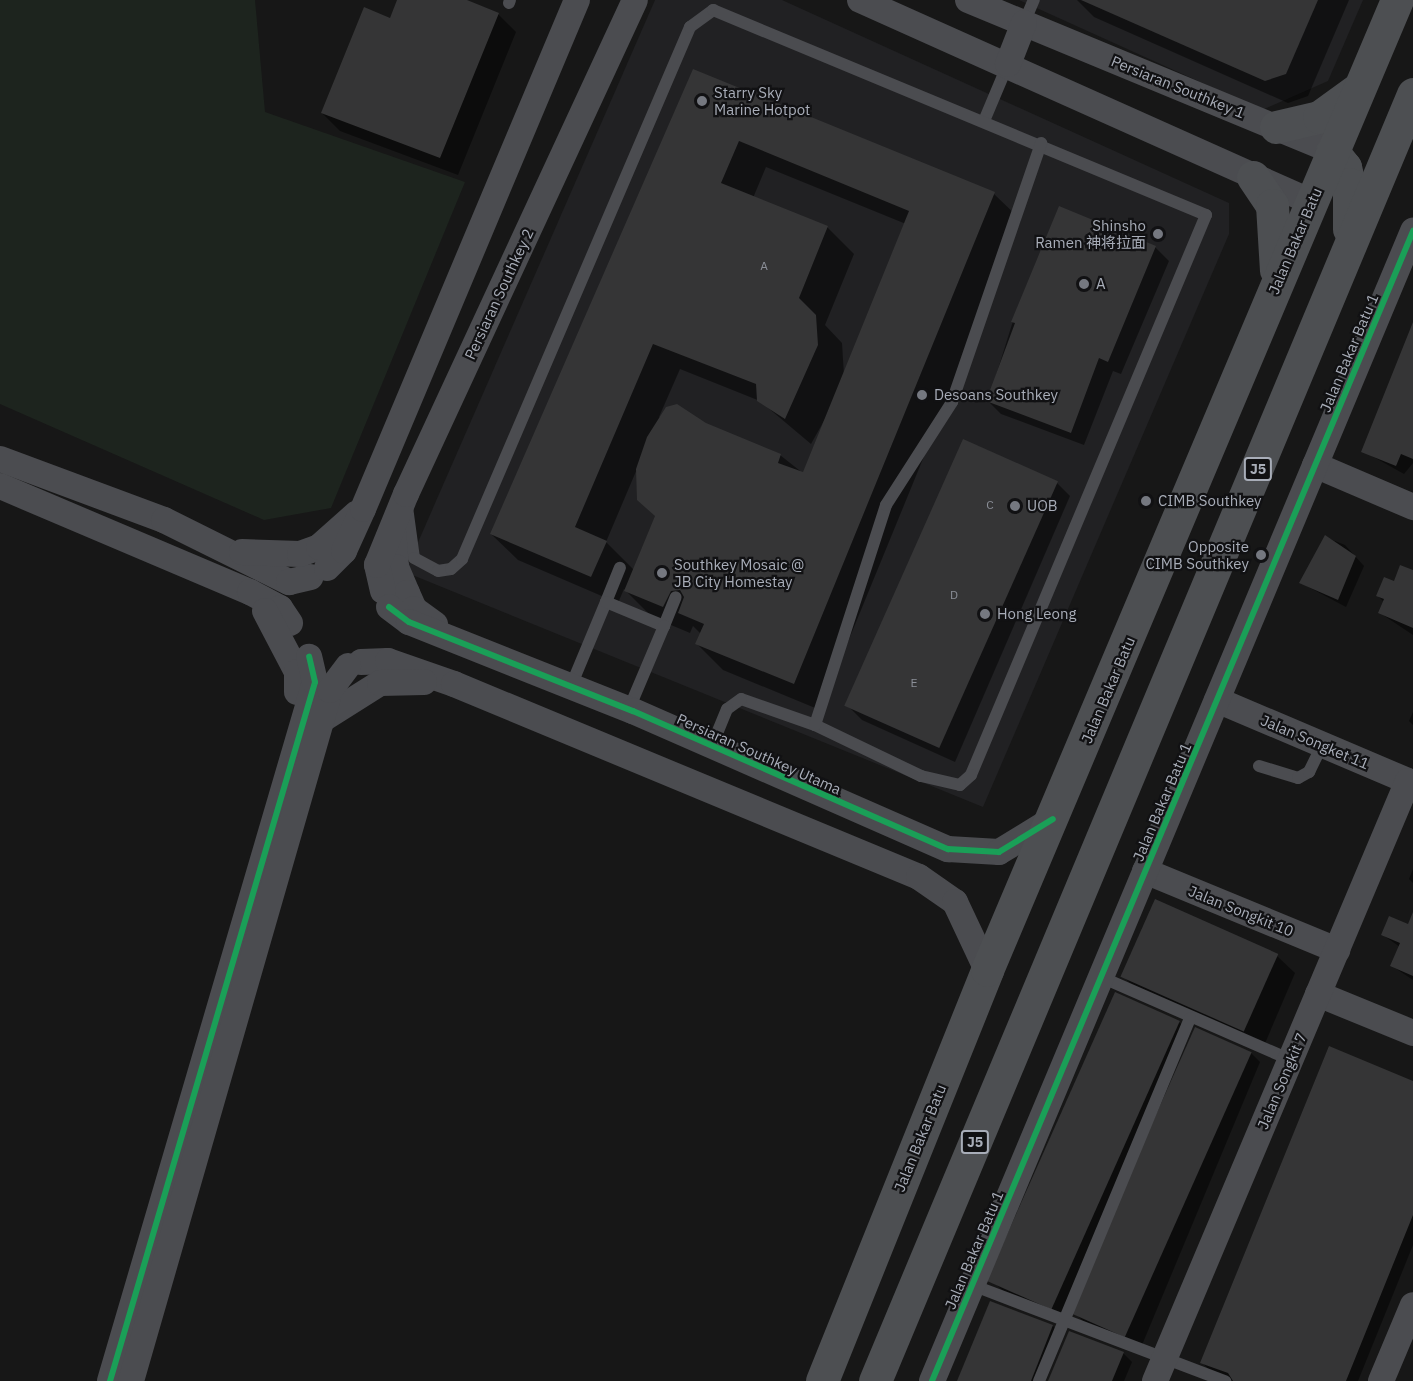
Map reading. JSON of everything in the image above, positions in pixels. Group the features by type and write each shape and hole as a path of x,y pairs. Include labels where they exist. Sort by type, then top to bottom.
{"main road":[{"name":"Jalan Bakar Batu","path":"822,1381 987,970 1053,819 1397,0"},
{"path":"1276,127 1319,117 1359,88"},
{"path":"1311,202 1349,184 1407,108"},
{"name":"J5","path":"874,1381 1407,108"},
{"path":"1332,151 1345,167 1349,184 1351,216 1340,269"},
{"path":"1253,177 1272,205 1276,224 1274,292"}],"street":[{"path":"290,623 298,589 344,551 577,0"},
{"name":"Persiaran Southkey 2","path":"386,599 377,565 406,494 635,0"},
{"path":"860,0 1008,64 1311,202"},
{"name":"Persiaran Southkey 1","path":"969,0 1029,12 1332,151"},
{"path":"1008,64 1029,12"},
{"name":"Jalan Bakar Batu 1","path":"933,1381 1413,231"},
{"path":"0,459 164,520 289,582 318,572 359,570 386,599 384,640 355,664 330,690 131,1381"},
{"path":"1315,465 1413,507"},
{"path":"0,486 250,592 280,608 309,657 315,682 297,732 110,1381"},
{"path":"230,551 300,555 319,547 363,509"},
{"path":"392,528 396,567 414,609 454,639"},
{"path":"250,592 279,630 297,672 297,732"},
{"name":"Persiaran Southkey Utama","path":"386,599 454,639 629,709 711,748 957,851 999,852 1053,819"},
{"path":"309,657 328,666 388,661 454,684 919,877 955,902 987,970"},
{"path":"323,719 380,683 454,684"},
{"name":"Jalan Songket 11","path":"1217,700 1411,782"},
{"name":"Jalan Songkit 7","path":"1160,1370 1318,994 1411,782"},
{"name":"Jalan Songkit 10","path":"1146,871 1337,950"},
{"path":"1318,994 1413,1033"},
{"path":"1381,1381 1413,1305"}],"lane":[{"path":"406,494 414,558 438,571 451,569 462,559 699,16 713,10 1041,143 1206,215 970,776 960,785 921,776 815,725 741,699 727,709 711,748"},
{"path":"984,121 1008,64"},
{"path":"815,725 886,505 952,402 1041,143"},
{"path":"571,686 620,568"},
{"path":"629,709 676,597"},
{"path":"606,602 664,626"},
{"path":"1258,766 1298,778 1309,772 1322,745"},
{"path":"1101,978 1290,1060"},
{"path":"1038,1381 1190,1018"},
{"path":"972,1285 1064,1320 1160,1370 1225,1381"}],"shaded area":[{"path":"0,0 255,0 265,112 465,182 331,508 264,520 0,404"},
{"path":"655,0 782,0 1229,203 1229,234 983,807 405,572"},
{"path":"1019,0 1363,0 1328,81 1262,110"}],"building":[{"path":"397,0 467,0 499,13 440,158 321,113 364,7 390,18"},
{"path":"1081,0 1318,0 1286,74 1265,81"},
{"path":"693,69 995,192 794,684 695,644 704,624 678,613 684,597 680,590 671,591 663,607 624,591 655,516 637,500 636,469 647,437 666,407 677,404 706,423 781,454 778,463 803,472 909,211 739,141 721,183 828,226 799,298 816,315 818,345 785,419 757,401 756,384 653,344 575,527 607,541 591,577 490,534"},
{"name":"A","path":"1059,206 1156,246 1108,362 1099,358 1071,433 986,401 1015,323 1011,322"},
{"path":"1413,322 1413,459 1401,454 1396,466 1361,452"},
{"path":"963,439 1058,481 939,748 844,706"},
{"path":"1325,535 1356,556 1338,600 1299,583"},
{"path":"1400,565 1413,570 1413,628 1378,613 1384,599 1376,596 1384,577 1394,581"},
{"path":"1155,899 1278,954 1244,1032 1120,977"},
{"path":"1413,912 1413,976 1390,966 1400,943 1381,935 1389,916 1408,924"},
{"path":"1115,992 1180,1021 1051,1310 986,1281"},
{"path":"1195,1027 1252,1052 1125,1337 1068,1312"},
{"path":"1329,1046 1413,1081 1413,1215 1346,1381 1233,1381 1228,1373 1200,1363"},
{"path":"990,1301 1053,1325 1031,1381 957,1381"},
{"path":"1069,1331 1124,1352 1112,1381 1048,1381"}],"cycle path":[{"path":"932,1381 1413,231"},
{"path":"389,607 409,622 633,711 948,849 999,852 1053,819"},
{"path":"110,1381 315,682 309,657"}],"place":[{"name":"Starry Sky Marine Hotpot","path":"702,101"},
{"name":"Shinsho Ramen 神将拉面","path":"1158,234"},
{"name":"A","path":"1084,284"},
{"name":"Desoans Southkey","path":"922,395"},
{"name":"CIMB Southkey","path":"1146,501"},
{"name":"UOB","path":"1015,506"},
{"name":"Opposite CIMB Southkey","path":"1261,555"},
{"name":"Southkey Mosaic @ JB City Homestay","path":"662,573"},
{"name":"Hong Leong","path":"985,614"}]}
